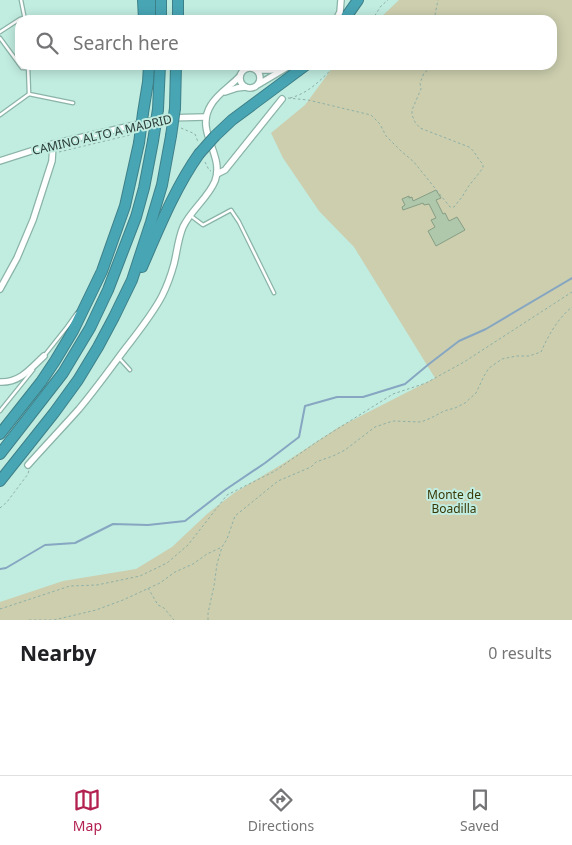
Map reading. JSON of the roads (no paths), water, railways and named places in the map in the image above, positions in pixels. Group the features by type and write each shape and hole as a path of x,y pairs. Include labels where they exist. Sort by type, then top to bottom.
{"highway":[{"path":"143,0 144,15"},
{"path":"150,0 150,15"},
{"path":"161,0 161,15"},
{"path":"178,0 178,15"},
{"path":"347,15 356,3"},
{"path":"143,113 144,70"},
{"path":"0,434 55,361 73,331 102,271 125,206 139,143 149,70"},
{"path":"0,454 63,373 90,328 108,290 136,217 144,188 154,141 160,70"},
{"path":"0,481 78,380 98,347 132,280 162,185 171,136 176,70"},
{"path":"132,280 142,268 187,172 200,154 232,120 299,70"}],"street":[{"path":"338,15 341,0"},
{"path":"28,465 80,408 119,358 161,298 171,273 181,232 190,215 214,183 217,174 217,164 206,132 206,117 211,104 244,70"},
{"path":"256,70 270,70"},
{"path":"256,70 260,75 259,84"},
{"path":"219,96 229,90 245,87 253,88 282,70"},
{"path":"240,76 240,81 245,87"},
{"path":"217,174 225,170 285,99"},
{"name":"CAMINO ALTO A MADRID","path":"0,161 54,144 165,118 206,117"},
{"path":"0,289 17,258 32,220 52,161 54,144"},
{"path":"0,382 8,382 21,377 44,356"}],"lane":[{"path":"21,0 24,15"},
{"path":"0,32 15,22"},
{"path":"0,38 15,58"},
{"path":"28,70 29,94"},
{"path":"0,115 29,94 72,103"},
{"path":"190,215 203,225 231,210 239,222 274,293"},
{"path":"0,411 67,327 102,271"},
{"path":"119,358 130,370"}],"waterway":[{"path":"0,569 6,568 45,545 75,543 113,524 148,525 185,521 299,437 305,406 337,397 363,397 405,384 459,341 486,329 572,278"}],"park label":[{"name":"Monte de Boadilla","path":"454,502"}]}
